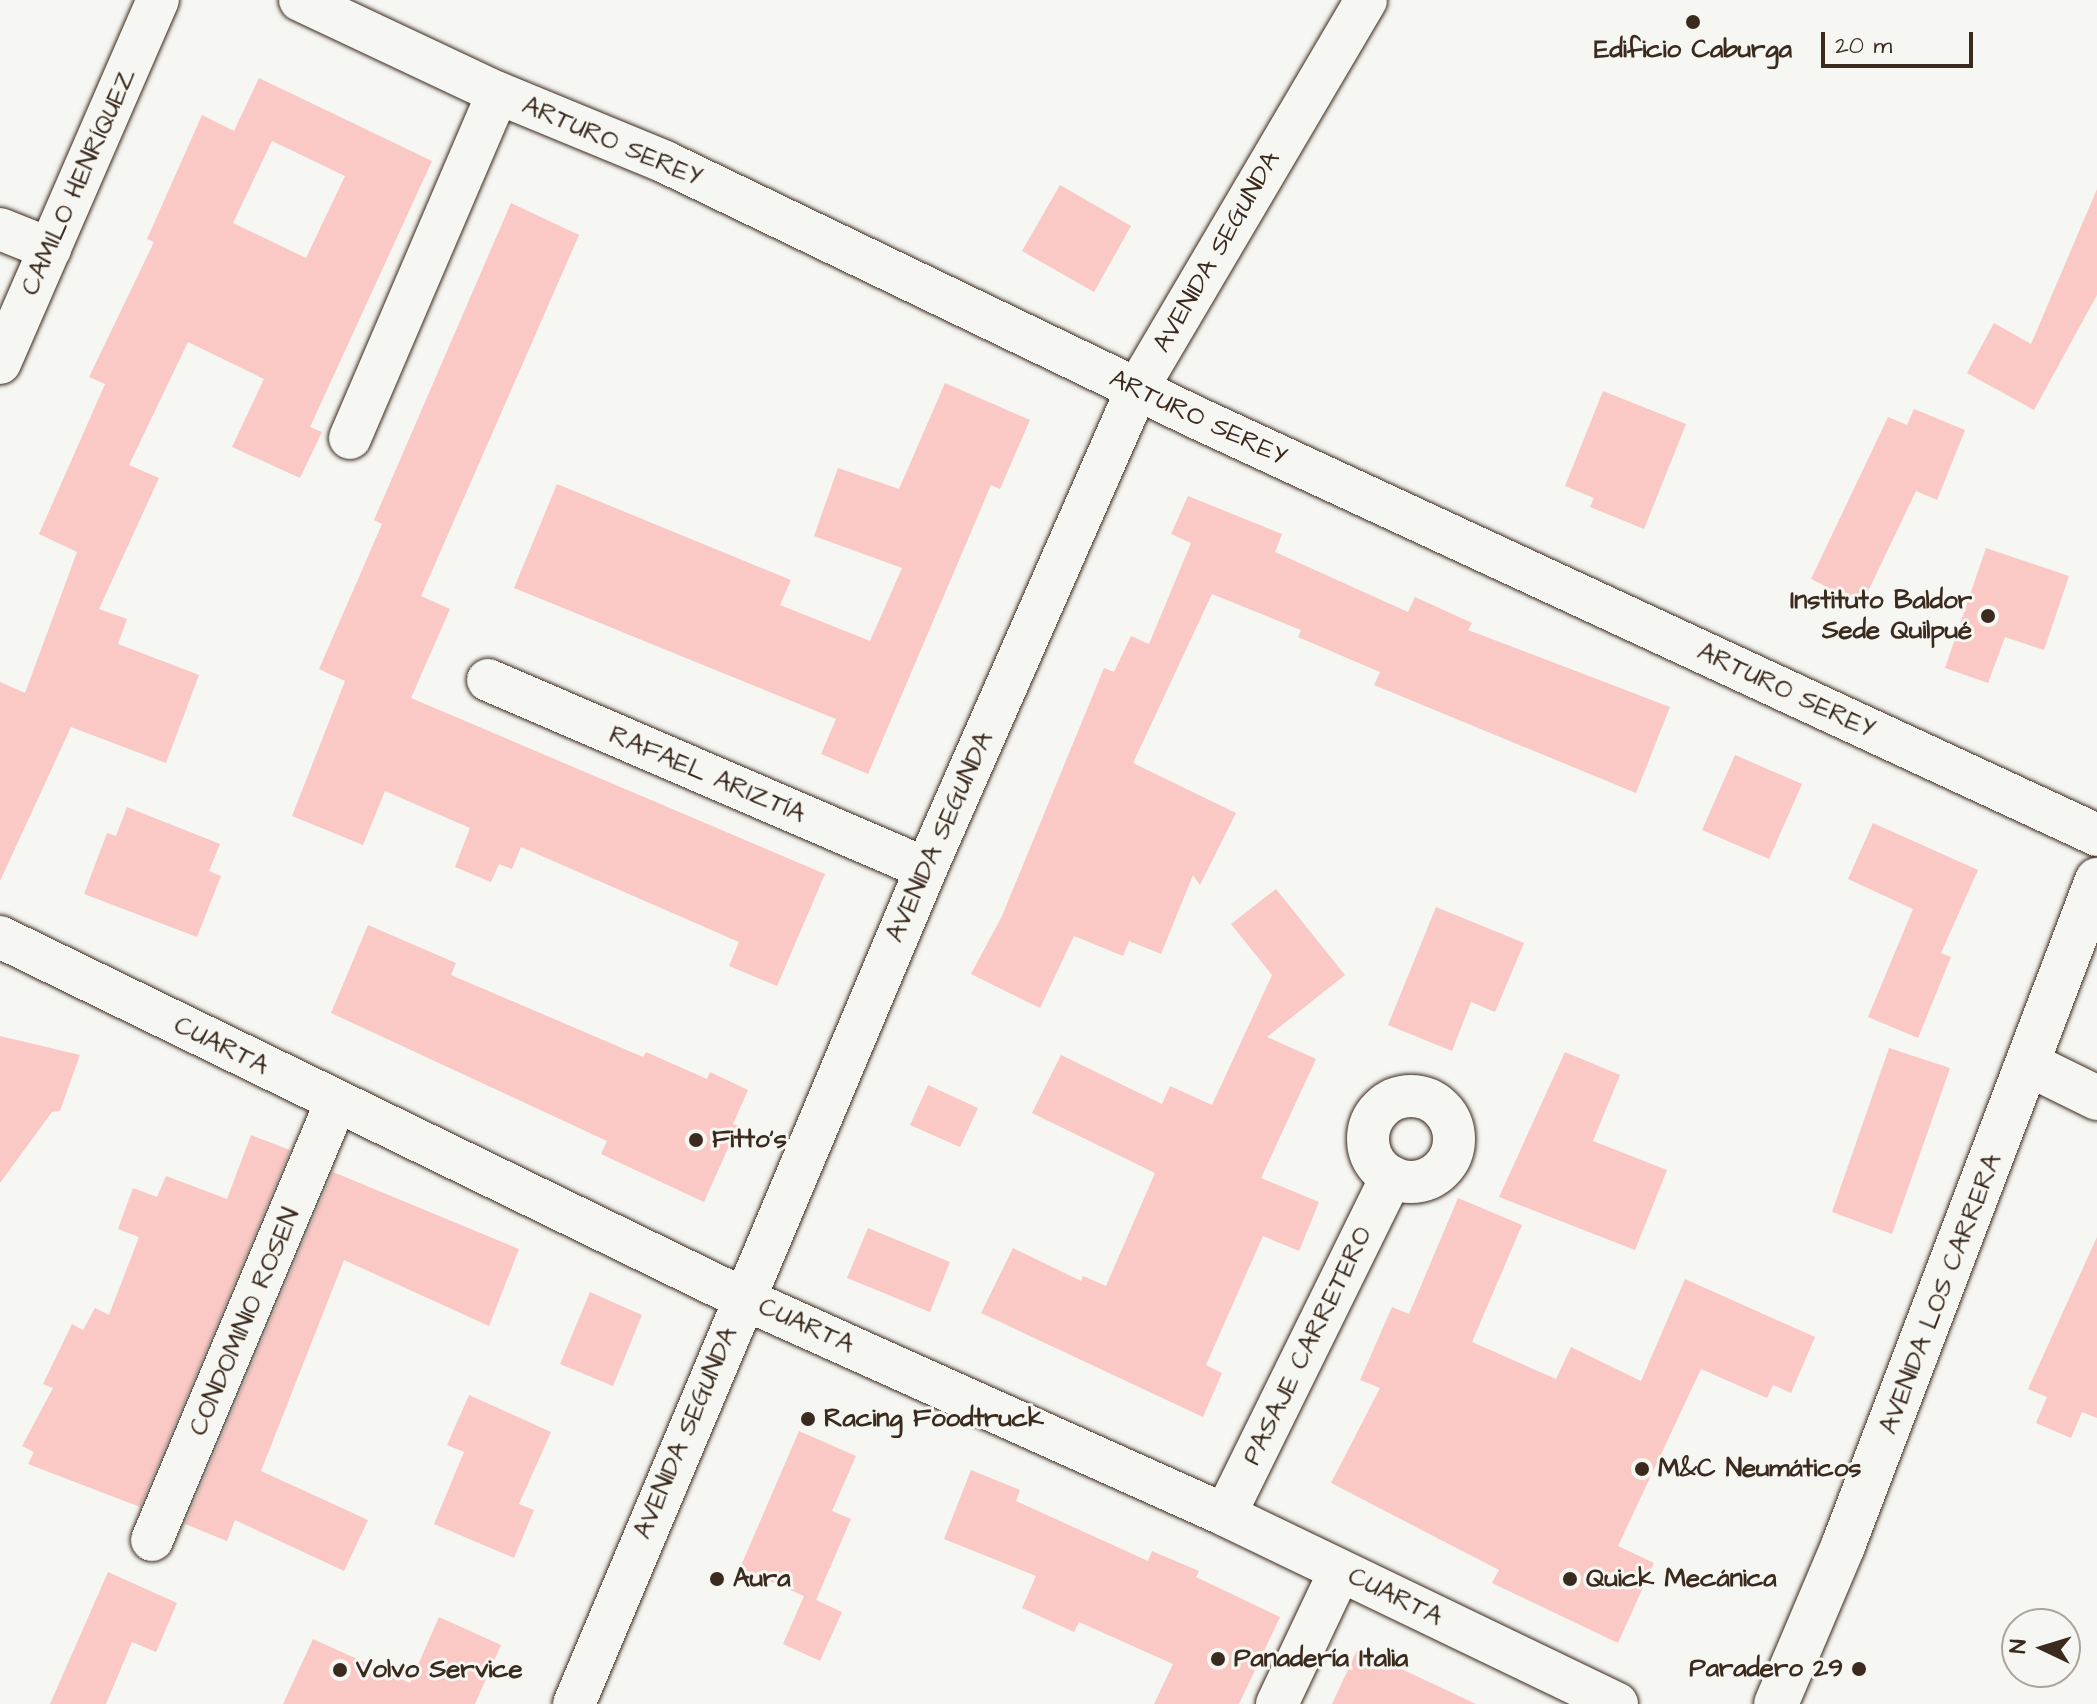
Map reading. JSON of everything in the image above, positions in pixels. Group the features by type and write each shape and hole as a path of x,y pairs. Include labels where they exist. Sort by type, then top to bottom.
{"main road":[{"name":"AVENIDA LOS CARRERA","path":"1776,1704 1843,1546 2030,1065 2097,880"},
{"path":"2030,1065 2097,1098"}],"street":[{"name":"CAMILO HENRÍQUEZ","path":"0,363 158,0"},
{"name":"ARTURO SEREY","path":"300,0 498,93 665,162 1137,389 2097,835"},
{"name":"AVENIDA SEGUNDA","path":"574,1704 742,1298 1137,389 1366,0"},
{"path":"350,438 498,93"},
{"path":"0,229 50,249"},
{"name":"RAFAEL ARIZTÍA","path":"488,680 926,869"},
{"name":"CUARTA","path":"0,937 742,1298 1225,1515 1617,1704"},
{"name":"CONDOMINIO ROSEN","path":"152,1540 336,1103"},
{"name":"PASAJE CARRETERO","path":"1225,1515 1391,1177"},
{"path":"1277,1704 1340,1571"}],"building":[{"path":"259,78 432,161 310,427 322,432 300,478 232,447 264,379 188,342 129,465 159,478 99,609 127,619 118,644 199,675 166,763 71,727 0,881 0,682 25,693 77,552 39,534 105,384 89,377 154,242 147,239 202,115 234,131","holes":["272,141 345,176 306,258 233,223"]},
{"path":"1060,185 1131,226 1094,292 1022,251"},
{"path":"2097,189 2097,295 2034,410 1967,373 1994,323 2031,344"},
{"path":"511,203 579,235 421,596 450,609 411,698 825,874 777,986 729,966 739,942 521,847 512,869 499,864 491,882 455,867 470,828 385,791 363,845 292,816 345,681 319,669 382,524 374,520"},
{"path":"945,383 1030,420 1000,489 991,485 868,774 821,754 836,719 514,588 557,484 791,580 780,605 870,641 902,568 814,536 838,468 899,489"},
{"path":"1603,391 1686,424 1644,529 1590,507 1594,498 1565,486"},
{"path":"1914,409 1965,430 1937,500 1916,491 1862,604 1811,579 1888,417 1907,425"},
{"path":"1188,496 1282,534 1275,552 1408,612 1415,597 1472,623 1468,630 1670,707 1636,793 1374,685 1380,672 1298,637 1301,630 1212,594 1133,763 1236,813 1200,885 1193,875 1161,954 1129,941 1123,956 1074,936 1040,1008 971,974 1002,916 1104,668 1114,672 1131,636 1149,644 1191,543 1171,534"},
{"path":"1986,548 2069,576 2044,650 2005,637 1988,683 1945,668"},
{"path":"1735,755 1802,784 1769,859 1702,830"},
{"path":"127,807 220,844 209,871 221,876 197,937 84,894 107,833 116,836"},
{"path":"1873,823 1978,870 1941,953 1951,957 1918,1038 1868,1017 1913,909 1848,879"},
{"path":"1276,889 1345,975 1267,1037 1316,1059 1261,1178 1319,1202 1299,1251 1263,1236 1206,1365 1222,1373 1203,1417 981,1313 1013,1248 1081,1281 1083,1276 1106,1286 1155,1173 1032,1113 1061,1055 1162,1104 1170,1086 1212,1105 1272,975 1231,924"},
{"path":"1436,907 1524,943 1495,1012 1471,1002 1452,1051 1388,1025"},
{"path":"368,925 456,963 451,975 643,1057 646,1052 707,1079 710,1072 748,1090 733,1124 738,1126 704,1202 601,1154 607,1141 331,1013"},
{"path":"0,1036 80,1055 60,1111 52,1112 0,1183"},
{"path":"1889,1048 1950,1068 1892,1234 1832,1212"},
{"path":"1565,1052 1620,1075 1593,1141 1667,1170 1635,1250 1499,1197"},
{"path":"928,1085 978,1108 960,1147 910,1125"},
{"path":"251,1135 290,1150 140,1507 28,1464 34,1452 22,1446 53,1388 43,1384 72,1324 83,1330 95,1308 109,1315 139,1237 118,1229 133,1188 157,1197 166,1176 227,1199"},
{"path":"333,1172 519,1249 489,1326 344,1260 261,1471 368,1520 344,1571 235,1520 227,1541 185,1524"},
{"path":"1458,1198 1522,1225 1472,1342 1556,1379 1571,1347 1641,1381 1685,1279 1815,1337 1791,1393 1773,1385 1767,1398 1701,1369 1618,1546 1654,1563 1618,1643 1492,1583 1499,1570 1331,1483 1380,1388 1360,1380 1392,1307 1409,1314"},
{"path":"868,1228 950,1262 930,1312 847,1278"},
{"path":"2097,1237 2097,1418 2082,1412 2071,1438 2036,1423 2047,1397 2028,1389"},
{"path":"590,1292 642,1315 613,1386 560,1364"},
{"path":"469,1395 551,1432 519,1504 534,1510 514,1558 434,1524 464,1452 447,1445"},
{"path":"799,1431 856,1456 832,1511 851,1519 816,1600 842,1612 820,1661 783,1644 804,1596 740,1568"},
{"path":"971,1470 1020,1490 1016,1501 1148,1561 1152,1551 1199,1571 1196,1577 1280,1617 1239,1704 1154,1704 1173,1664 1079,1622 1074,1632 1022,1608 1036,1576 944,1539"},
{"path":"108,1572 177,1603 156,1652 132,1642 106,1704 50,1704"},
{"path":"439,1617 501,1645 475,1704 283,1704 313,1639 410,1683"},
{"path":"1358,1648 1393,1665 1476,1704 1332,1704"}],"place":[{"name":"Edificio Caburga","path":"1693,22"},
{"name":"Instituto Baldor Sede Quilpué","path":"1988,616"},
{"name":"Fitto's","path":"696,1140"},
{"name":"Racing Foodtruck","path":"808,1419"},
{"name":"M&C Neumáticos","path":"1642,1469"},
{"name":"Aura","path":"717,1579"},
{"name":"Quick Mecánica","path":"1570,1579"},
{"name":"Panadería Italia","path":"1218,1659"},
{"name":"Paradero 29","path":"1859,1669"},
{"name":"Volvo Service","path":"340,1670"}]}
